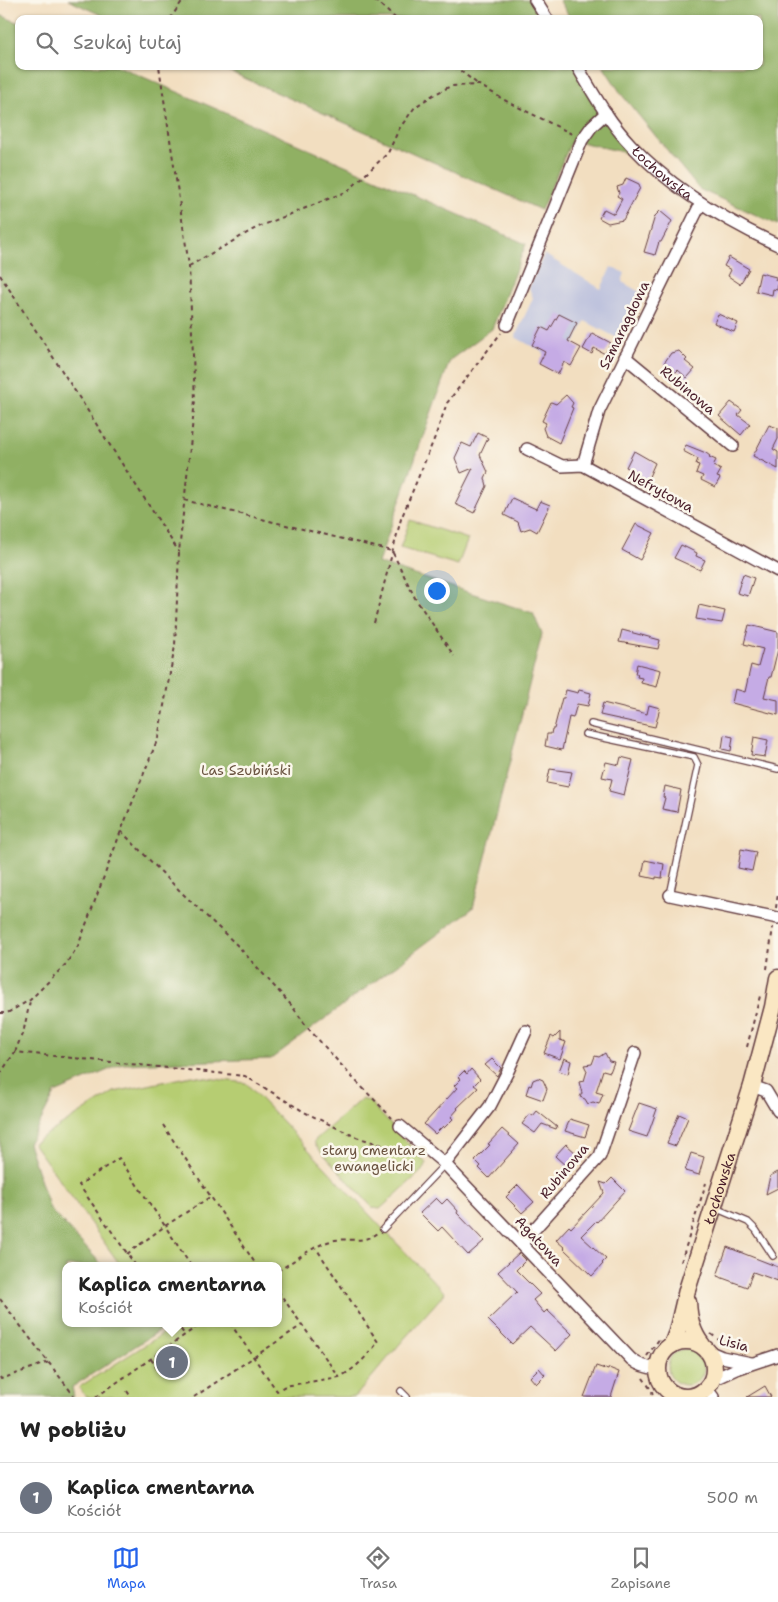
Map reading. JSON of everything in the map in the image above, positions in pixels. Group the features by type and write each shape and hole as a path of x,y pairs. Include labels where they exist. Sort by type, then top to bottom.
{"main road":[{"name":"Łochowska","path":"666,1340 677,1332 687,1290 752,1086 773,1007 775,979"},
{"name":"Łochowska","path":"687,1290 690,1324 696,1337 705,1348"},
{"path":"666,1340 695,1342 705,1348 714,1365 710,1388 696,1395 685,1397 668,1393 660,1379 659,1369 666,1340"}],"street":[{"path":"535,0 544,15"},
{"name":"Łochowska","path":"579,70 606,113 630,144 671,183 750,232 778,245"},
{"path":"507,325 582,140 592,126 606,113"},
{"name":"Szmaragdowa","path":"583,464 599,411 701,203"},
{"name":"Rubinowa","path":"625,357 733,446"},
{"name":"Nefrytowa","path":"527,449 562,466 583,464 778,572"},
{"path":"670,895 776,918"},
{"path":"445,1164 490,1106 526,1031"},
{"name":"Rubinowa","path":"521,1244 600,1156 635,1053"},
{"path":"752,1086 766,1091 778,1112"},
{"name":"Agatowa","path":"400,1126 445,1164 631,1359 647,1368 659,1369"},
{"name":"Lisia","path":"705,1348 722,1357 753,1363"},
{"name":"Lisia","path":"710,1388 753,1363 778,1356"}],"lane":[{"path":"591,724 778,769"},
{"path":"584,734 694,757 698,765 670,895"},
{"path":"383,1229 445,1164"},
{"path":"713,1208 748,1222 756,1230 773,1256"},
{"path":"401,1391 407,1397"}],"path":[{"path":"173,15 183,0"},
{"path":"375,0 392,15"},
{"path":"0,1013 7,1013 30,1000 66,964 78,946 158,738 175,646 179,552 195,400 188,266 160,70"},
{"path":"459,70 479,85 508,102 582,140"},
{"path":"188,266 256,228 348,191 388,153 400,129 415,107 432,95 451,86 479,85"},
{"path":"0,275 179,552"},
{"path":"374,623 400,519 435,437 447,403 507,325"},
{"path":"184,500 392,551"},
{"path":"392,551 415,598 454,656"},
{"path":"121,831 238,946 292,1006 307,1027 333,1056 400,1126"},
{"path":"775,979 778,893"},
{"path":"747,1047 762,991"},
{"path":"0,1074 15,1052 24,1028 30,1000"},
{"path":"15,1052 245,1076 306,1113 356,1137 418,1156"},
{"path":"163,1125 254,1262"},
{"path":"133,1262 79,1185 119,1158 188,1262"},
{"path":"680,1264 708,1175"},
{"path":"127,1254 165,1226 210,1197"},
{"path":"282,1269 316,1248 334,1240 355,1241 370,1239 383,1229"},
{"path":"233,1327 277,1391 284,1386 339,1377 362,1362 378,1342 316,1248"},
{"path":"282,1297 339,1377"},
{"path":"0,1299 74,1397"},
{"path":"194,1397 302,1325"},
{"path":"179,1327 185,1335"},
{"path":"96,1397 196,1327"},
{"path":"653,1397 652,1391 640,1374 640,1365 666,1340"},
{"path":"151,1359 160,1373 166,1369"},
{"path":"0,1377 1,1379 49,1362"},
{"path":"126,1391 131,1397"}],"shaded area":[{"path":"544,254 601,289 611,267 625,273 622,282 645,295 621,340 585,321 564,364 515,337 533,298 529,288"}],"green space":[{"path":"68,0 532,0 541,15 101,15"},
{"path":"559,0 778,0 778,225 699,189 622,95 606,70 763,70 763,15 568,15"},
{"name":"Las Szubiński","path":"0,15 15,21 15,70 127,70 526,244 492,329 450,360 378,563 533,613 542,634 473,908 271,1059 122,1064 55,1093 28,1143 50,1209 99,1262 62,1262 62,1327 160,1327 162,1329 72,1387 74,1397 0,1397"},
{"path":"226,70 579,70 635,155 572,140 541,210"},
{"path":"410,520 468,539 458,565 400,548"},
{"path":"192,1076 246,1083 445,1293 355,1397 86,1397 79,1387 167,1331 164,1327 282,1327 282,1262 118,1262 33,1143 114,1092"},
{"name":"stary cmentarz ewangelicki","path":"361,1099 369,1101 426,1163 425,1168 380,1209 373,1208 316,1146 314,1141"},
{"path":"686,1349 693,1350 699,1354 703,1360 703,1374 699,1380 693,1384 686,1385 679,1384 673,1380 669,1374 668,1367 669,1360 673,1354 679,1350"}],"building":[{"path":"626,178 639,184 640,188 623,220 608,223 599,218 604,209 614,214 622,199 617,196 619,193 617,187 623,185"},
{"path":"660,211 672,221 661,242 659,242 655,255 644,252 655,216"},
{"path":"729,257 749,269 740,284 728,276 731,270 724,266"},
{"path":"760,273 776,277 775,280 778,281 777,290 773,289 772,295 756,291"},
{"path":"559,314 577,323 568,341 581,348 571,366 564,362 558,374 539,364 545,352 532,345 541,327 549,331"},
{"path":"718,314 738,323 734,332 714,323"},
{"path":"592,333 611,343 605,354 594,348 592,354 583,349"},
{"path":"679,351 687,359 685,361 695,369 687,378 678,370 675,373 664,363 671,353"},
{"path":"566,395 573,403 571,407 573,408 559,443 546,436 543,428 546,423 542,421 551,402 556,404"},
{"path":"731,402 742,410 738,415 750,424 741,435 719,416"},
{"path":"769,425 778,428 778,439 773,449 778,452 778,469 753,456"},
{"path":"478,433 488,438 480,455 488,472 485,478 487,486 474,513 455,504 473,468 461,473 455,458 462,443 471,447"},
{"path":"686,445 706,453 709,457 716,460 713,466 721,470 717,477 720,478 715,487 701,480 703,476 696,473 699,465 696,464 698,459 683,451"},
{"path":"634,451 655,463 647,481 632,473 634,471 626,467"},
{"path":"512,498 536,509 540,501 550,505 537,532 530,528 521,531 518,522 504,515"},
{"path":"636,524 654,533 640,560 622,550"},
{"path":"681,545 697,553 696,556 705,560 700,570 674,558"},
{"path":"743,574 754,578 748,596 737,593"},
{"path":"699,605 725,611 722,623 696,619"},
{"path":"749,625 778,632 778,649 764,697 778,700 778,715 732,703 735,689 745,692 751,665 758,667 763,649 744,644"},
{"path":"622,630 660,640 658,649 619,642"},
{"path":"637,664 661,670 657,687 641,683 642,678 637,677 638,674 635,674"},
{"path":"566,690 578,693 579,690 591,693 588,706 577,704 573,718 569,717 562,750 545,746 547,734 551,734 552,729 554,729"},
{"path":"603,703 647,714 649,705 660,708 655,727 600,715"},
{"path":"724,735 733,737 731,751 722,749"},
{"path":"754,737 768,740 765,757 751,755"},
{"path":"621,757 633,760 624,795 609,791 612,779 602,777 606,762 619,765"},
{"path":"550,769 572,772 568,787 547,783"},
{"path":"665,786 681,790 677,812 662,809 665,798 663,797"},
{"path":"741,849 756,852 752,871 738,868"},
{"path":"645,860 664,864 662,878 656,877 656,879 642,876"},
{"path":"560,1032 560,1040 566,1042 560,1059 544,1053 551,1036 554,1038"},
{"path":"605,1053 609,1061 614,1062 610,1072 603,1070 596,1092 603,1094 599,1104 593,1102 588,1104 585,1099 580,1097 582,1093 579,1082 584,1081 587,1071 584,1065 592,1064 595,1056 599,1057"},
{"path":"564,1058 571,1061 568,1074 559,1071"},
{"path":"492,1059 501,1068 497,1076 485,1065"},
{"path":"471,1069 480,1079 474,1085 478,1088 457,1108 451,1117 453,1119 435,1134 424,1124 457,1088 454,1086 461,1079 458,1077 464,1071 467,1074"},
{"path":"538,1078 543,1080 547,1089 543,1100 526,1094 529,1085 531,1086 533,1080"},
{"path":"639,1103 657,1109 647,1137 628,1131"},
{"path":"537,1111 557,1127 556,1129 542,1124 535,1133 522,1124 530,1114 533,1116"},
{"path":"679,1114 688,1118 676,1146 667,1143"},
{"path":"570,1119 589,1125 585,1137 565,1131"},
{"path":"502,1129 519,1144 489,1178 479,1168 481,1166 475,1160"},
{"path":"566,1144 578,1155 567,1167 555,1156"},
{"path":"691,1153 704,1157 699,1175 685,1171"},
{"path":"778,1172 778,1188 766,1194 770,1176"},
{"path":"612,1178 625,1191 597,1222 581,1236 606,1259 592,1276 556,1240 569,1226 571,1228 604,1193 600,1182 606,1184"},
{"path":"518,1185 534,1202 522,1213 506,1197"},
{"path":"436,1198 442,1204 447,1199 458,1211 457,1213 484,1241 468,1255 442,1227 438,1231 420,1213"},
{"path":"727,1247 778,1267 778,1281 753,1272 747,1287 717,1276"},
{"path":"519,1253 526,1260 516,1270 540,1294 533,1300 544,1313 547,1310 572,1334 556,1351 530,1327 512,1344 488,1320 517,1292 498,1272"},
{"path":"176,1352 182,1363 168,1372 161,1362"},
{"path":"596,1366 619,1372 611,1397 584,1397"},
{"path":"539,1368 545,1375 536,1384 530,1377"},
{"path":"765,1386 771,1397 747,1397"}],"place":[{"name":"Kaplica cmentarna","path":"172,1362"}]}
